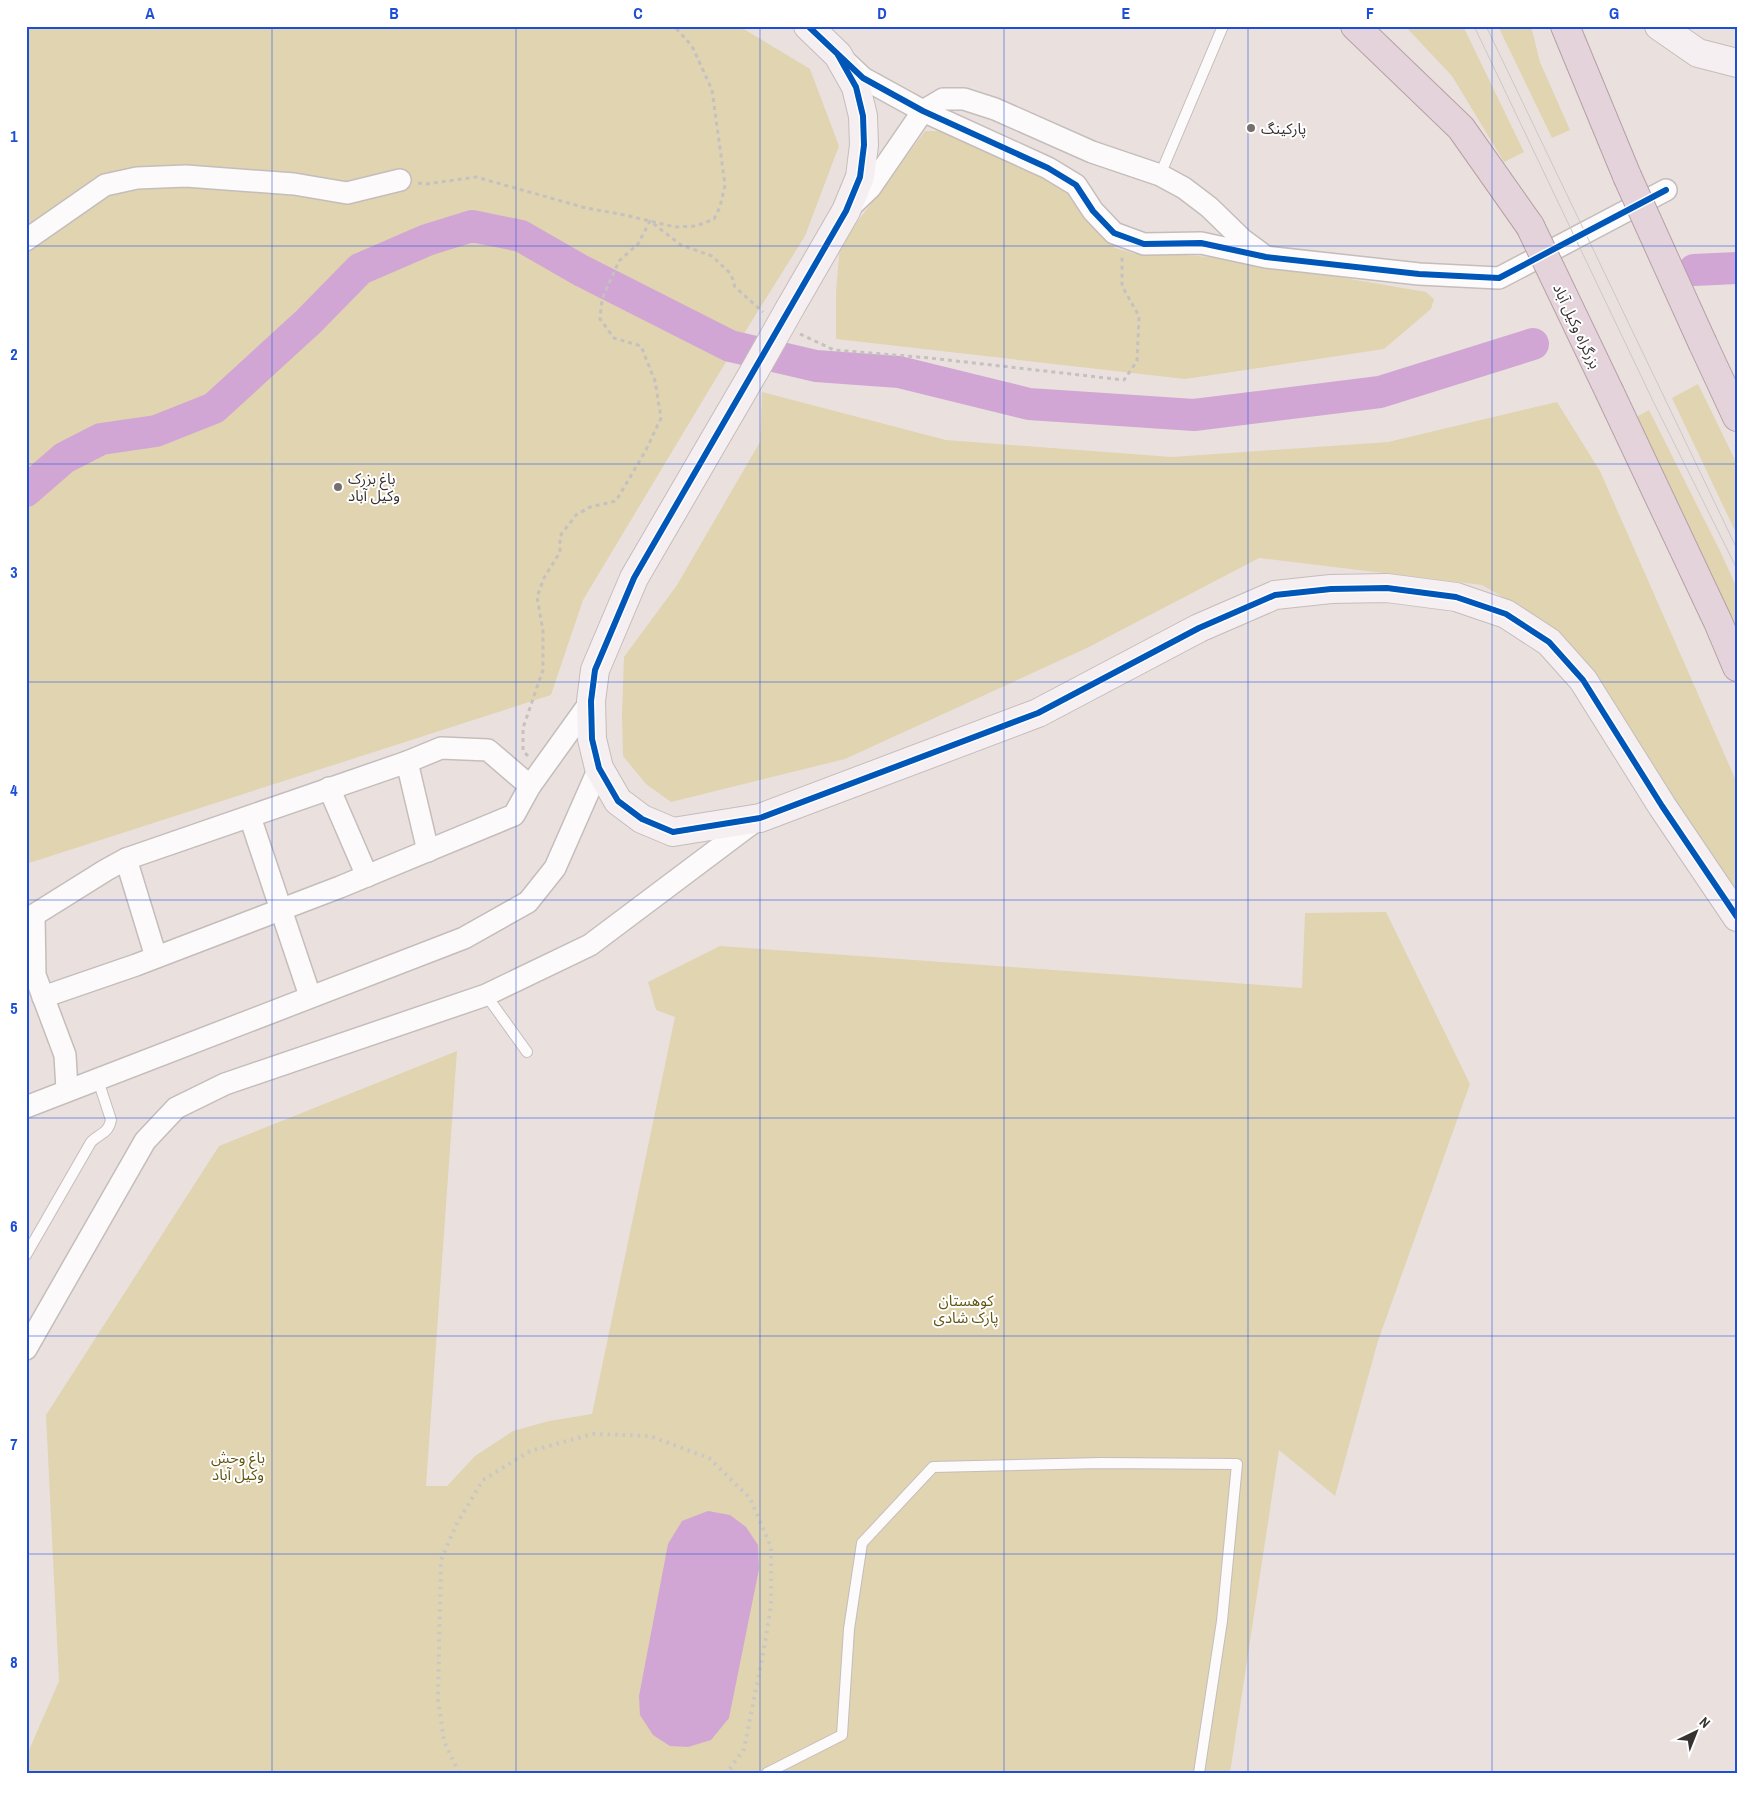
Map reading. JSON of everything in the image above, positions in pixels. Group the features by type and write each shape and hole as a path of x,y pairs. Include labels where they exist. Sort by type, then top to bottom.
{"highway":[{"name":"بزرگراه وکیل آباد","path":"1355,26 1461,128 1530,226 1718,622 1737,667"},
{"path":"1565,26 1627,176 1737,417"},
{"path":"1584,26 1597,106"}],"street":[{"path":"808,26 863,78 923,111 1048,168 1076,185 1094,211 1114,233 1144,244 1201,243 1266,257 1419,274 1499,278 1666,190"},
{"path":"1659,26 1698,53 1737,62"},
{"path":"838,56 856,87 863,116 864,146 860,177 846,211 778,312 755,370 634,578 595,670 591,701 592,739 599,768 618,801 642,819 673,832 760,818 1038,712 1199,628 1275,595 1331,588 1387,588 1456,598 1506,614 1549,642 1583,680 1662,806 1737,917"},
{"path":"846,211 870,188 923,111 943,100 964,99 995,110 1092,152 1160,175 1184,188 1209,207 1243,240 1266,257"},
{"path":"26,240 105,185 137,178 186,176 294,184 347,193 400,180"},
{"path":"1201,243 1212,234 1214,228 1214,220 1209,207"},
{"path":"43,997 280,910 514,815 535,778 591,701"},
{"path":"67,1090 65,1055 35,975 34,915 126,859 407,762 440,748 488,750 535,778"},
{"path":"407,762 428,851"},
{"path":"26,1107 464,938 528,902 555,868 599,768"},
{"path":"329,788 367,876"},
{"path":"250,817 310,996"},
{"path":"26,1349 145,1141 176,1108 225,1084 486,995 590,945 760,818"},
{"path":"126,859 156,957"}],"lane":[{"path":"1160,175 1222,26"},
{"path":"486,995 527,1052"},
{"path":"26,1254 92,1142 106,1132 110,1125 111,1120 98,1080"},
{"path":"767,1773 842,1735 849,1629 862,1543 933,1467 1101,1463 1237,1464 1222,1621 1199,1773"}],"path":[{"path":"400,180 426,184 476,177 586,208 625,215 675,228 696,226 714,219 720,207 726,184 712,90 692,46 674,26"},
{"path":"535,778 523,751 522,728 543,670 543,631 537,597 544,578 560,552 560,536 576,515 590,507 616,501 646,450 661,418 655,381 641,346 614,338 600,319 602,299 619,262 638,244 650,221"},
{"path":"650,221 681,245 712,256 731,274 734,287 778,312"},
{"path":"799,333 834,350 930,358 1124,380 1137,361 1139,316 1122,286 1122,258"}],"green space":[{"name":"باغ بزرک وکیل آباد","path":"26,26 739,26 810,69 839,146 805,236 718,375 583,600 551,695 26,864"},
{"path":"1405,26 1463,26 1524,152 1504,162 1452,76"},
{"path":"1498,26 1531,26 1540,62 1570,130 1552,138"},
{"path":"925,131 947,131 1064,185 1115,248 1136,254 1173,254 1234,259 1426,292 1434,299 1431,309 1384,349 1185,379 836,339 836,292 840,245"},
{"path":"1698,384 1737,464 1737,535 1672,398"},
{"path":"762,392 946,440 1172,457 1388,442 1557,402 1600,471 1737,783 1737,902 1586,663 1544,621 1482,585 1259,558 1087,648 845,759 671,802 646,784 623,756 624,657 677,585 760,442"},
{"path":"1649,410 1737,588 1737,658 1625,423"},
{"name":"کوهستان پارک شادی","path":"1386,912 1470,1084 1378,1341 1335,1496 1279,1450 1230,1773 26,1773 26,1757 59,1681 46,1415 219,1146 457,1051 426,1486 447,1486 475,1456 513,1431 549,1421 592,1414 675,1017 656,1010 648,982 720,946 1302,988 1305,913"}],"shaded area":[{"path":"708,1511 730,1515 746,1527 758,1545 759,1569 729,1718 711,1740 688,1747 670,1746 653,1735 640,1715 639,1696 668,1544 682,1521"}],"waterway":[{"path":"26,491 64,458 101,439 156,431 214,408 308,322 360,269 427,240 472,226 521,236 580,270 730,346 816,366 899,372 1029,404 1194,415 1380,392 1533,344"},
{"path":"1694,270 1737,268"}],"tram line":[{"path":"1474,26 1653,401 1737,569"},
{"path":"1486,26 1737,549"}],"railway":[{"path":"459,1773 444,1741 438,1699 441,1560 456,1525 483,1480 530,1451 593,1434 650,1436 709,1458 750,1498 771,1547 771,1606 763,1654 744,1749 727,1773"}],"cycle path":[{"path":"808,26 863,78 923,111 1048,168 1076,185 1093,211 1114,233 1144,244 1201,243 1266,257 1419,274 1499,278 1666,190"},
{"path":"838,55 856,87 863,116 864,145 860,177 846,211 634,578 595,670 591,701 592,739 599,768 618,801 642,819 673,832 760,818 1038,713 1199,628 1275,595 1331,589 1387,588 1456,597 1506,614 1549,642 1583,680 1662,806 1737,917"}],"place":[{"name":"پارکینگ","path":"1251,128"},
{"name":"باغ بزرک وکیل آباد","path":"338,487"}],"park label":[{"name":"باغ وحش وکیل آباد","path":"238,1466"}]}
